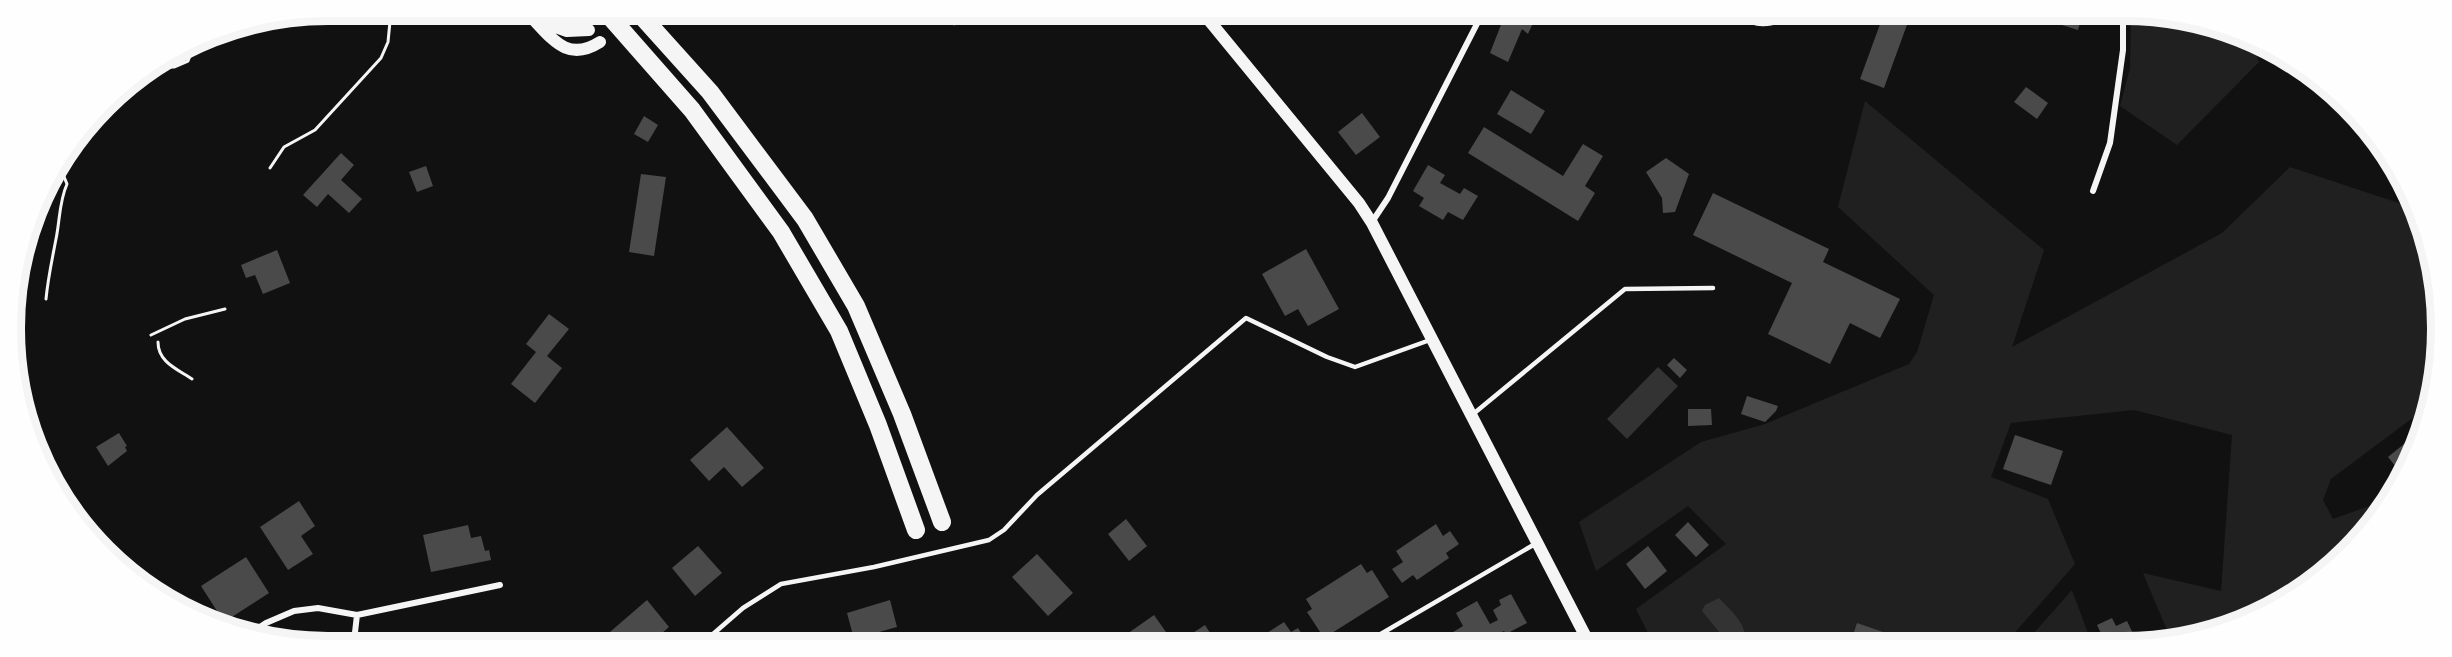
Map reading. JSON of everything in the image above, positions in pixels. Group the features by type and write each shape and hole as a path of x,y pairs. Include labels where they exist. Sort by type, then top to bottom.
{"highway":[{"path":"613,21 692,110 781,232 839,331 878,424 916,530"},
{"path":"646,21 710,92 805,219 856,306 902,414 942,522"}],"main road":[{"path":"535,21 557,45 571,50 590,49 600,42"},
{"path":"543,21 567,31 589,30"},
{"path":"1210,21 1359,203 1372,223 1585,636"}],"street":[{"path":"1372,223 1388,198 1478,21"},
{"path":"1749,21 1753,23 1778,21"},
{"path":"2093,191 2110,143 2123,50 2123,21"},
{"path":"258,628 294,610 318,608 357,615 500,585"},
{"path":"355,636 357,615"}],"lane":[{"path":"656,21 710,92"},
{"path":"1472,415 1625,289 1713,288"},
{"path":"712,635 743,608 781,584 874,567 989,540 1005,530 1037,495 1246,318 1328,357 1355,366 1431,340"},
{"path":"1377,636 1538,543"}],"path":[{"path":"270,168 284,147 315,130 381,58 388,42 390,21"},
{"path":"167,67 174,67 188,61 191,54"},
{"path":"46,299 48,268 57,238 61,196 67,184 63,174"},
{"path":"151,335 185,319 225,309"},
{"path":"158,342 159,354 163,360 192,380"}],"shaded area":[{"path":"2131,21 2183,27 2222,37 2254,50 2259,62 2177,145 2120,106 2130,68"},
{"path":"1865,101 2044,250 2012,347 2222,233 2290,167 2405,205 2421,249 2430,308 2428,369 2419,413 2331,479 2323,500 2333,519 2376,504 2341,546 2311,572 2277,595 2241,613 2203,626 2168,632 2143,573 2221,591 2232,435 2134,410 2011,423 1991,477 2048,499 2075,564 2012,636 1650,636 1636,609 1726,544 1688,506 1596,571 1579,522 1701,442 1765,424 1909,364 1917,352 1934,295 1838,207"},
{"path":"1658,367 1678,386 1627,439 1607,419"},
{"path":"2072,590 2089,636 2031,636"},
{"path":"1719,598 1734,613 1742,625 1745,636 1722,636 1702,611 1705,605"}],"building":[{"path":"951,21 962,21 954,26"},
{"path":"1502,21 1534,21 1528,34 1522,29 1508,62 1490,53"},
{"path":"1881,21 1908,22 1884,88 1860,79"},
{"path":"1949,21 1962,21 1961,25"},
{"path":"2049,21 2081,21 2078,30"},
{"path":"2026,87 2048,103 2037,119 2014,102"},
{"path":"1511,90 1545,111 1531,134 1497,114"},
{"path":"1362,113 1380,137 1356,155 1338,132"},
{"path":"644,116 658,125 648,142 634,134"},
{"path":"1484,127 1563,176 1583,144 1603,156 1585,186 1595,193 1578,221 1468,153"},
{"path":"341,153 354,165 341,180 362,199 349,213 328,194 317,207 303,195"},
{"path":"1666,158 1689,174 1675,212 1663,213 1662,198 1646,172"},
{"path":"1428,165 1445,175 1440,183 1460,194 1464,188 1478,196 1463,220 1448,212 1443,220 1419,206 1424,198 1413,191"},
{"path":"426,166 433,186 417,192 409,172"},
{"path":"641,174 666,177 654,256 629,252"},
{"path":"1713,193 1829,249 1823,262 1900,299 1880,338 1850,323 1830,364 1768,334 1792,283 1693,235"},
{"path":"1306,249 1339,309 1308,326 1298,309 1285,316 1262,274"},
{"path":"277,250 290,283 263,294 255,275 246,278 241,265"},
{"path":"549,314 569,329 547,356 562,368 535,403 511,384 536,352 526,344"},
{"path":"1674,358 1687,370 1680,378 1667,365"},
{"path":"1747,396 1778,406 1776,411 1765,422 1741,414"},
{"path":"1688,409 1711,409 1712,425 1688,426"},
{"path":"727,427 764,468 742,487 724,467 709,481 690,460"},
{"path":"119,433 127,446 125,447 127,451 108,466 96,447"},
{"path":"2015,435 2063,451 2051,485 2003,469"},
{"path":"2411,439 2397,468 2388,457"},
{"path":"299,501 315,526 301,536 313,554 288,570 260,527"},
{"path":"1126,519 1147,546 1129,561 1108,534"},
{"path":"1688,522 1709,545 1696,557 1675,535"},
{"path":"1436,524 1443,536 1450,531 1459,544 1446,553 1449,558 1417,580 1413,575 1402,583 1392,569 1403,562 1396,551"},
{"path":"468,525 471,538 481,536 485,551 489,550 491,560 431,572 423,535"},
{"path":"698,546 722,573 695,596 672,568"},
{"path":"1648,546 1667,571 1645,589 1626,564"},
{"path":"1037,554 1073,593 1048,616 1012,577"},
{"path":"246,557 269,593 228,619 220,616 201,586"},
{"path":"1361,564 1367,573 1372,570 1389,597 1327,636 1323,636 1307,612 1312,609 1306,599"},
{"path":"1511,594 1527,623 1506,634 1504,631 1494,636 1486,634 1483,636 1446,636 1463,626 1456,613 1477,601 1490,624 1498,620 1493,610 1501,605 1499,600"},
{"path":"647,600 669,627 659,636 605,636"},
{"path":"890,600 897,627 865,636 853,636 847,613"},
{"path":"1154,615 1169,636 1128,636 1127,634"},
{"path":"2112,618 2116,626 2127,621 2134,636 2102,636 2097,625"},
{"path":"1284,622 1291,632 1298,628 1303,636 1262,636"},
{"path":"1857,623 1883,632 1882,636 1853,636"},
{"path":"1205,625 1212,636 1188,636"}]}
